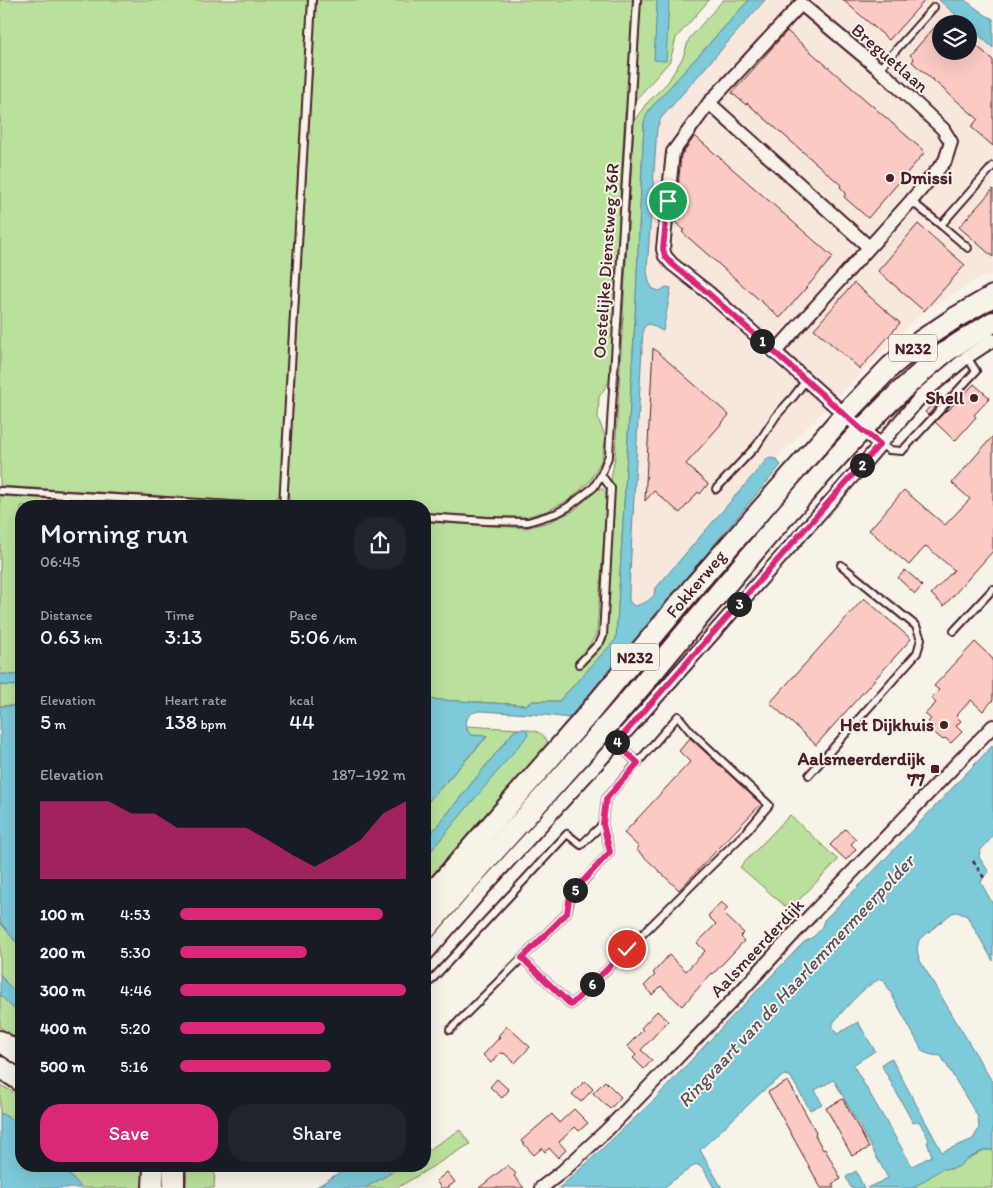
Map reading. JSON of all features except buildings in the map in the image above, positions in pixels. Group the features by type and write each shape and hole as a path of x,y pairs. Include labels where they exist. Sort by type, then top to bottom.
{"main road":[{"name":"Fokkerweg","path":"431,893 584,719 696,584 845,414 890,367 922,340 993,296"},
{"name":"Fokkerweg","path":"431,923 600,734 829,465 907,385 939,357 993,322"},
{"path":"0,1041 15,1051"},
{"path":"0,1067 15,1076"},
{"path":"153,1188 154,1172"},
{"path":"174,1172 174,1188"}],"street":[{"name":"Breguetlaan","path":"775,352 911,202 945,161 951,142 943,129 879,69 801,4 708,103 673,152 663,249 665,256 672,264 708,293 862,430"},
{"path":"708,103 869,247"},
{"path":"431,949 616,743 924,393 967,357 993,340"},
{"path":"862,430 880,444"},
{"name":"Aalsmeerderdijk","path":"542,1188 607,1130 993,726"}],"lane":[{"path":"283,500 312,0"},
{"name":"Oostelijke Dienstweg 36R","path":"431,518 528,522 557,513 594,487 609,455 637,0"},
{"path":"879,69 934,7"},
{"path":"941,225 993,166"},
{"path":"911,202 968,248"},
{"path":"880,444 889,450 902,451 976,371 967,357"},
{"path":"716,490 757,445 776,416 806,380"},
{"path":"580,664 603,636 611,488 601,475"},
{"path":"0,491 148,500"},
{"path":"809,775 917,653 921,638 916,626 841,566"},
{"path":"954,631 993,589"},
{"path":"450,1030 522,958 567,913 570,895 610,852 603,824 606,799 678,716 691,732 769,805 748,830 571,1005 522,958"},
{"path":"616,743 638,763"},
{"path":"431,981 567,834 581,845 603,824"}],"path":[{"path":"973,861 984,878"}],"shaded area":[{"path":"765,0 939,0 956,15 932,15 932,60 977,60 977,33 993,48 993,274 975,280 919,315 776,459 768,458 648,601 634,606 629,601 629,591 643,329 644,326 649,324 663,331 660,291 653,289 649,282 647,271 657,128 661,118"}],"green space":[{"path":"0,0 308,0 280,494 275,500 224,500 0,486"},
{"path":"316,0 709,0 676,38 670,61 625,112 610,380 599,397 598,418 606,439 601,461 590,481 569,500 547,511 525,517 431,513 431,500 290,500 288,492"},
{"path":"723,0 749,0 649,110 644,122 635,318 616,640 559,701 533,701 526,705 431,699 431,522 526,528 549,522 573,511 598,489 603,489 607,494 597,631 590,644 574,662 578,668 599,649 604,640 613,486 611,479 615,457 634,121 646,104 668,82 683,57 689,39"},
{"path":"0,496 68,500 15,500 15,675 0,674"},
{"path":"0,685 15,686 15,706 0,706"},
{"path":"466,726 519,729 514,731 431,834 431,798 487,737 471,735"},
{"path":"524,729 541,734 549,748 431,877 431,851 527,731"},
{"path":"790,815 838,860 793,906 785,906 740,867"},
{"path":"0,922 15,941 15,991 0,974"},
{"path":"0,995 15,1010 15,1040 0,1027"},
{"path":"0,1085 15,1093 15,1121 0,1113"},
{"path":"460,1130 470,1144 431,1168 431,1148"},
{"path":"984,1150 993,1150 993,1188 913,1188 942,1168 958,1167 967,1159"},
{"path":"67,1172 146,1172 145,1188 82,1188"},
{"path":"187,1172 215,1172 214,1188 186,1188"},
{"path":"392,1172 424,1172 397,1188 365,1188"}],"water":[{"path":"657,0 669,0 666,61 654,60"},
{"path":"749,0 765,0 661,118 657,128 647,271 649,282 653,289 660,291 666,287 671,288 663,331 649,324 643,329 629,601 634,606 645,602 654,595 655,589 768,458 776,459 781,465 569,718 481,711 470,714 467,719 467,730 471,735 487,736 431,798 431,699 526,705 533,701 559,701 616,639 635,318 644,122 649,110"},
{"path":"939,0 965,0 993,19 993,48 977,33 977,15 956,15"},
{"path":"0,674 15,675 15,686 0,685"},
{"path":"0,706 15,706 15,941 0,922"},
{"path":"524,729 528,735 431,851 431,834 514,731"},
{"name":"Ringvaart van de Haarlemmermeerpolder","path":"993,745 993,836 980,851 979,857 989,872 984,876 981,883 993,904 993,961 967,916 957,912 952,913 919,940 917,949 919,959 993,1083 993,1150 984,1150 967,1159 958,1167 942,1169 913,1188 867,1188 888,1178 834,1080 815,1090 822,1104 810,1110 790,1076 784,1075 764,1090 700,1150 722,1188 714,1188 703,1168 696,1164 663,1188 559,1188 655,1099 804,942 817,934 824,920 867,878","holes":["882,979 923,1052 941,1056 978,1117 979,1128 973,1139 942,1152 891,1058 883,1063 882,1066 913,1123 919,1121 929,1140 927,1142 932,1156 912,1166 853,1065 875,1051 858,1022 837,1034 833,1028 833,1023 863,990"]},
{"path":"0,974 15,991 15,1010 0,995"},
{"path":"0,1113 15,1121 15,1172 67,1172 82,1188 0,1188"},
{"path":"856,1171 864,1188 851,1188 846,1177"},
{"path":"340,1172 391,1173 365,1188 315,1188"}],"place":[{"name":"Dmissi","path":"890,178"},
{"name":"Shell","path":"974,398"},
{"name":"Het Dijkhuis","path":"944,725"},
{"name":"Aalsmeerderdijk 77","path":"935,769"}],"route":[{"path":"627,949 571,1005 522,958 567,913 570,895 610,852 603,824 606,799 638,763 616,743 880,444 665,256 663,249 668,201"}]}
